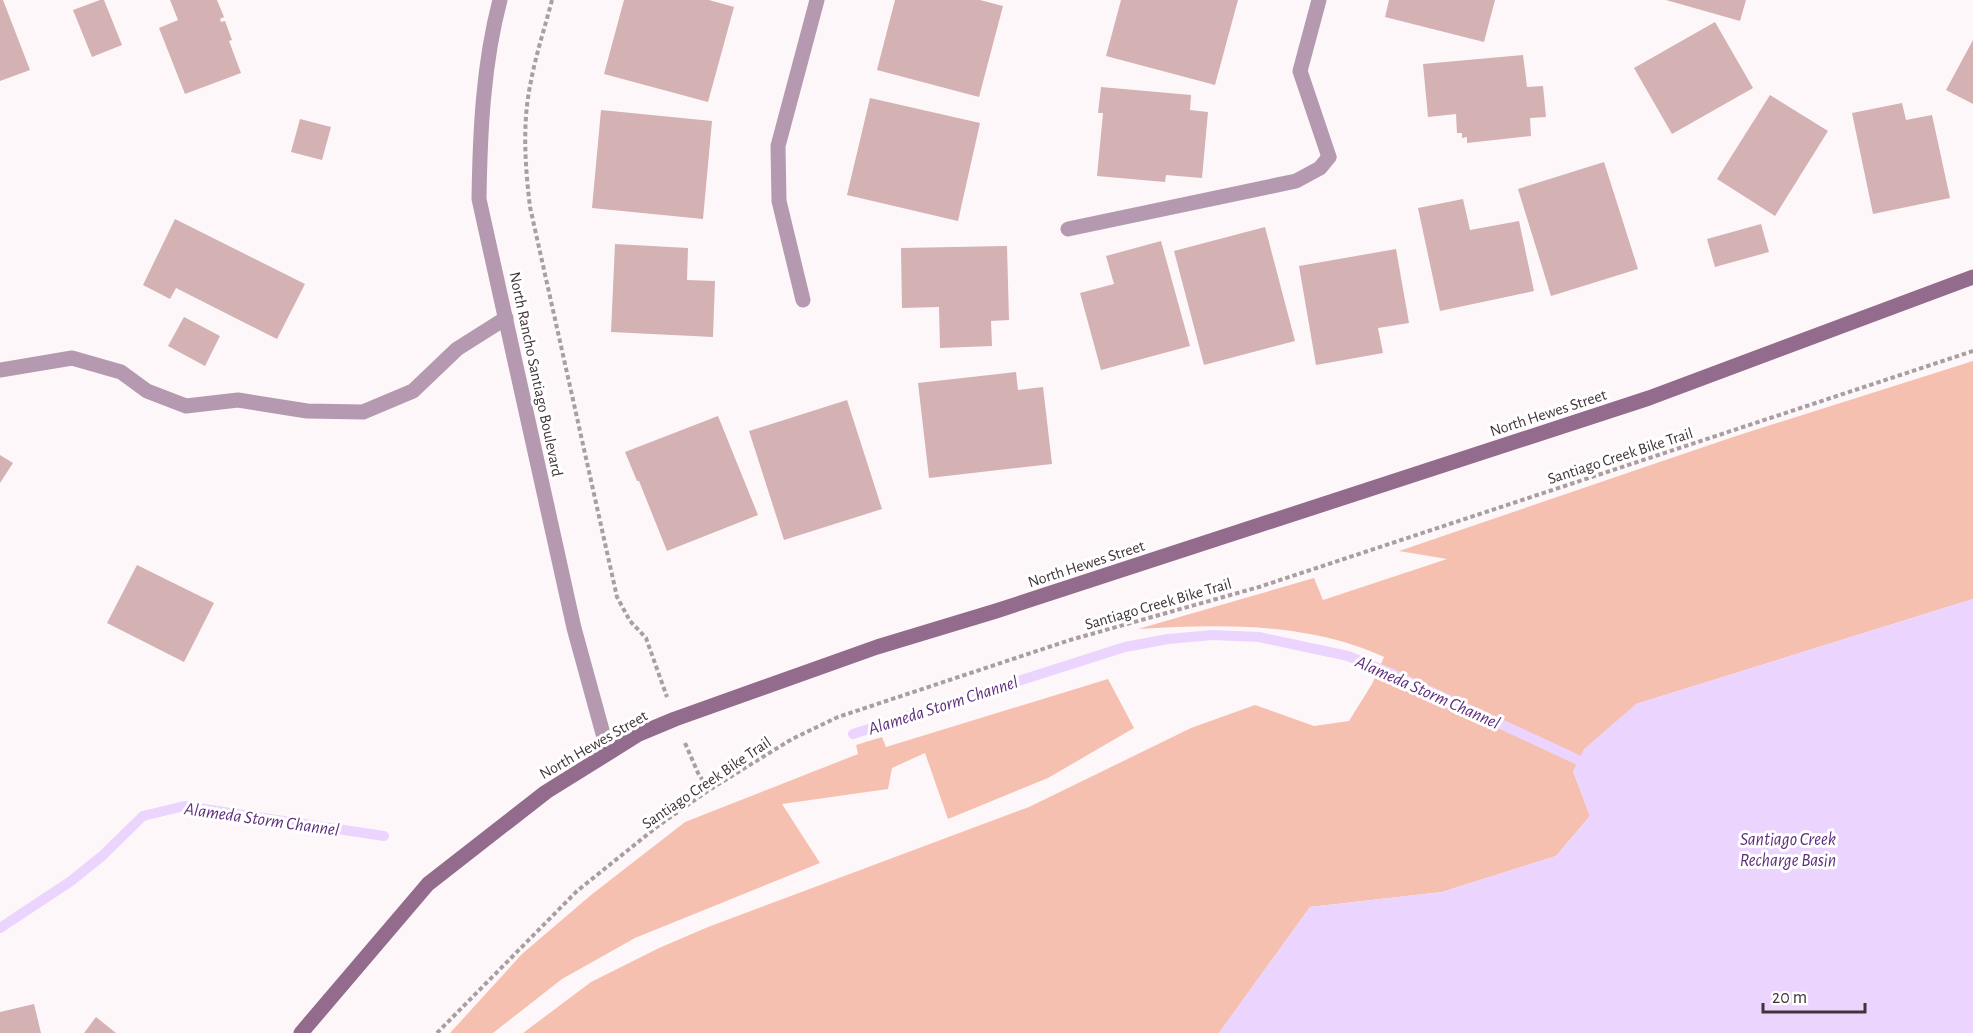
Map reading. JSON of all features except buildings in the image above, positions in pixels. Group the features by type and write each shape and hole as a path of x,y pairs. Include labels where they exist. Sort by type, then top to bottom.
{"main road":[{"name":"North Hewes Street","path":"301,1033 428,884 546,792 639,734 877,647 1007,608 1649,398 1973,277"}],"street":[{"name":"North Rancho Santiago Boulevard","path":"500,0 492,31 480,138 479,199 574,628 608,752"},
{"path":"803,300 779,201 778,146 817,0"},
{"path":"1068,229 1296,181 1320,168 1329,158 1300,71 1318,0"},
{"path":"0,370 72,358 121,372 147,391 186,406 238,400 307,411 363,411 413,391 457,350 506,318"}],"path":[{"path":"552,0 530,82 525,140 530,207 616,597 630,621 646,638 675,719 698,773 709,790"},
{"name":"Santiago Creek Bike Trail","path":"436,1033 577,891 658,826 709,790 792,739 838,717 1070,640 1259,587 1973,351"}],"shaded area":[{"path":"1973,361 1973,599 1636,704 1573,771 1590,816 1556,856 1442,892 1310,907 1219,1033 523,1033 591,982 659,948 708,927 1029,807 1191,728 1255,705 1314,726 1349,721 1372,684 1384,657 1325,637 1294,631 1232,626 1138,629 1314,578 1323,600 1447,559 1399,551 1733,437"},
{"path":"1108,679 1134,728 1048,778 948,819 925,753 892,768 888,789 782,804 820,863 635,938 562,979 493,1033 450,1033 522,954 591,895 685,822 858,754 856,745 882,737 886,747"}],"water":[{"name":"Santiago Creek Recharge Basin","path":"1973,599 1973,1033 1219,1033 1310,907 1442,892 1556,856 1590,816 1573,771 1584,749 1636,704"}],"waterway":[{"name":"Alameda Storm Channel","path":"853,734 1125,647 1168,639 1212,635 1259,637 1348,656 1395,675 1589,765"},
{"name":"Alameda Storm Channel","path":"0,928 71,881 102,856 143,816 184,806 384,836"}]}
